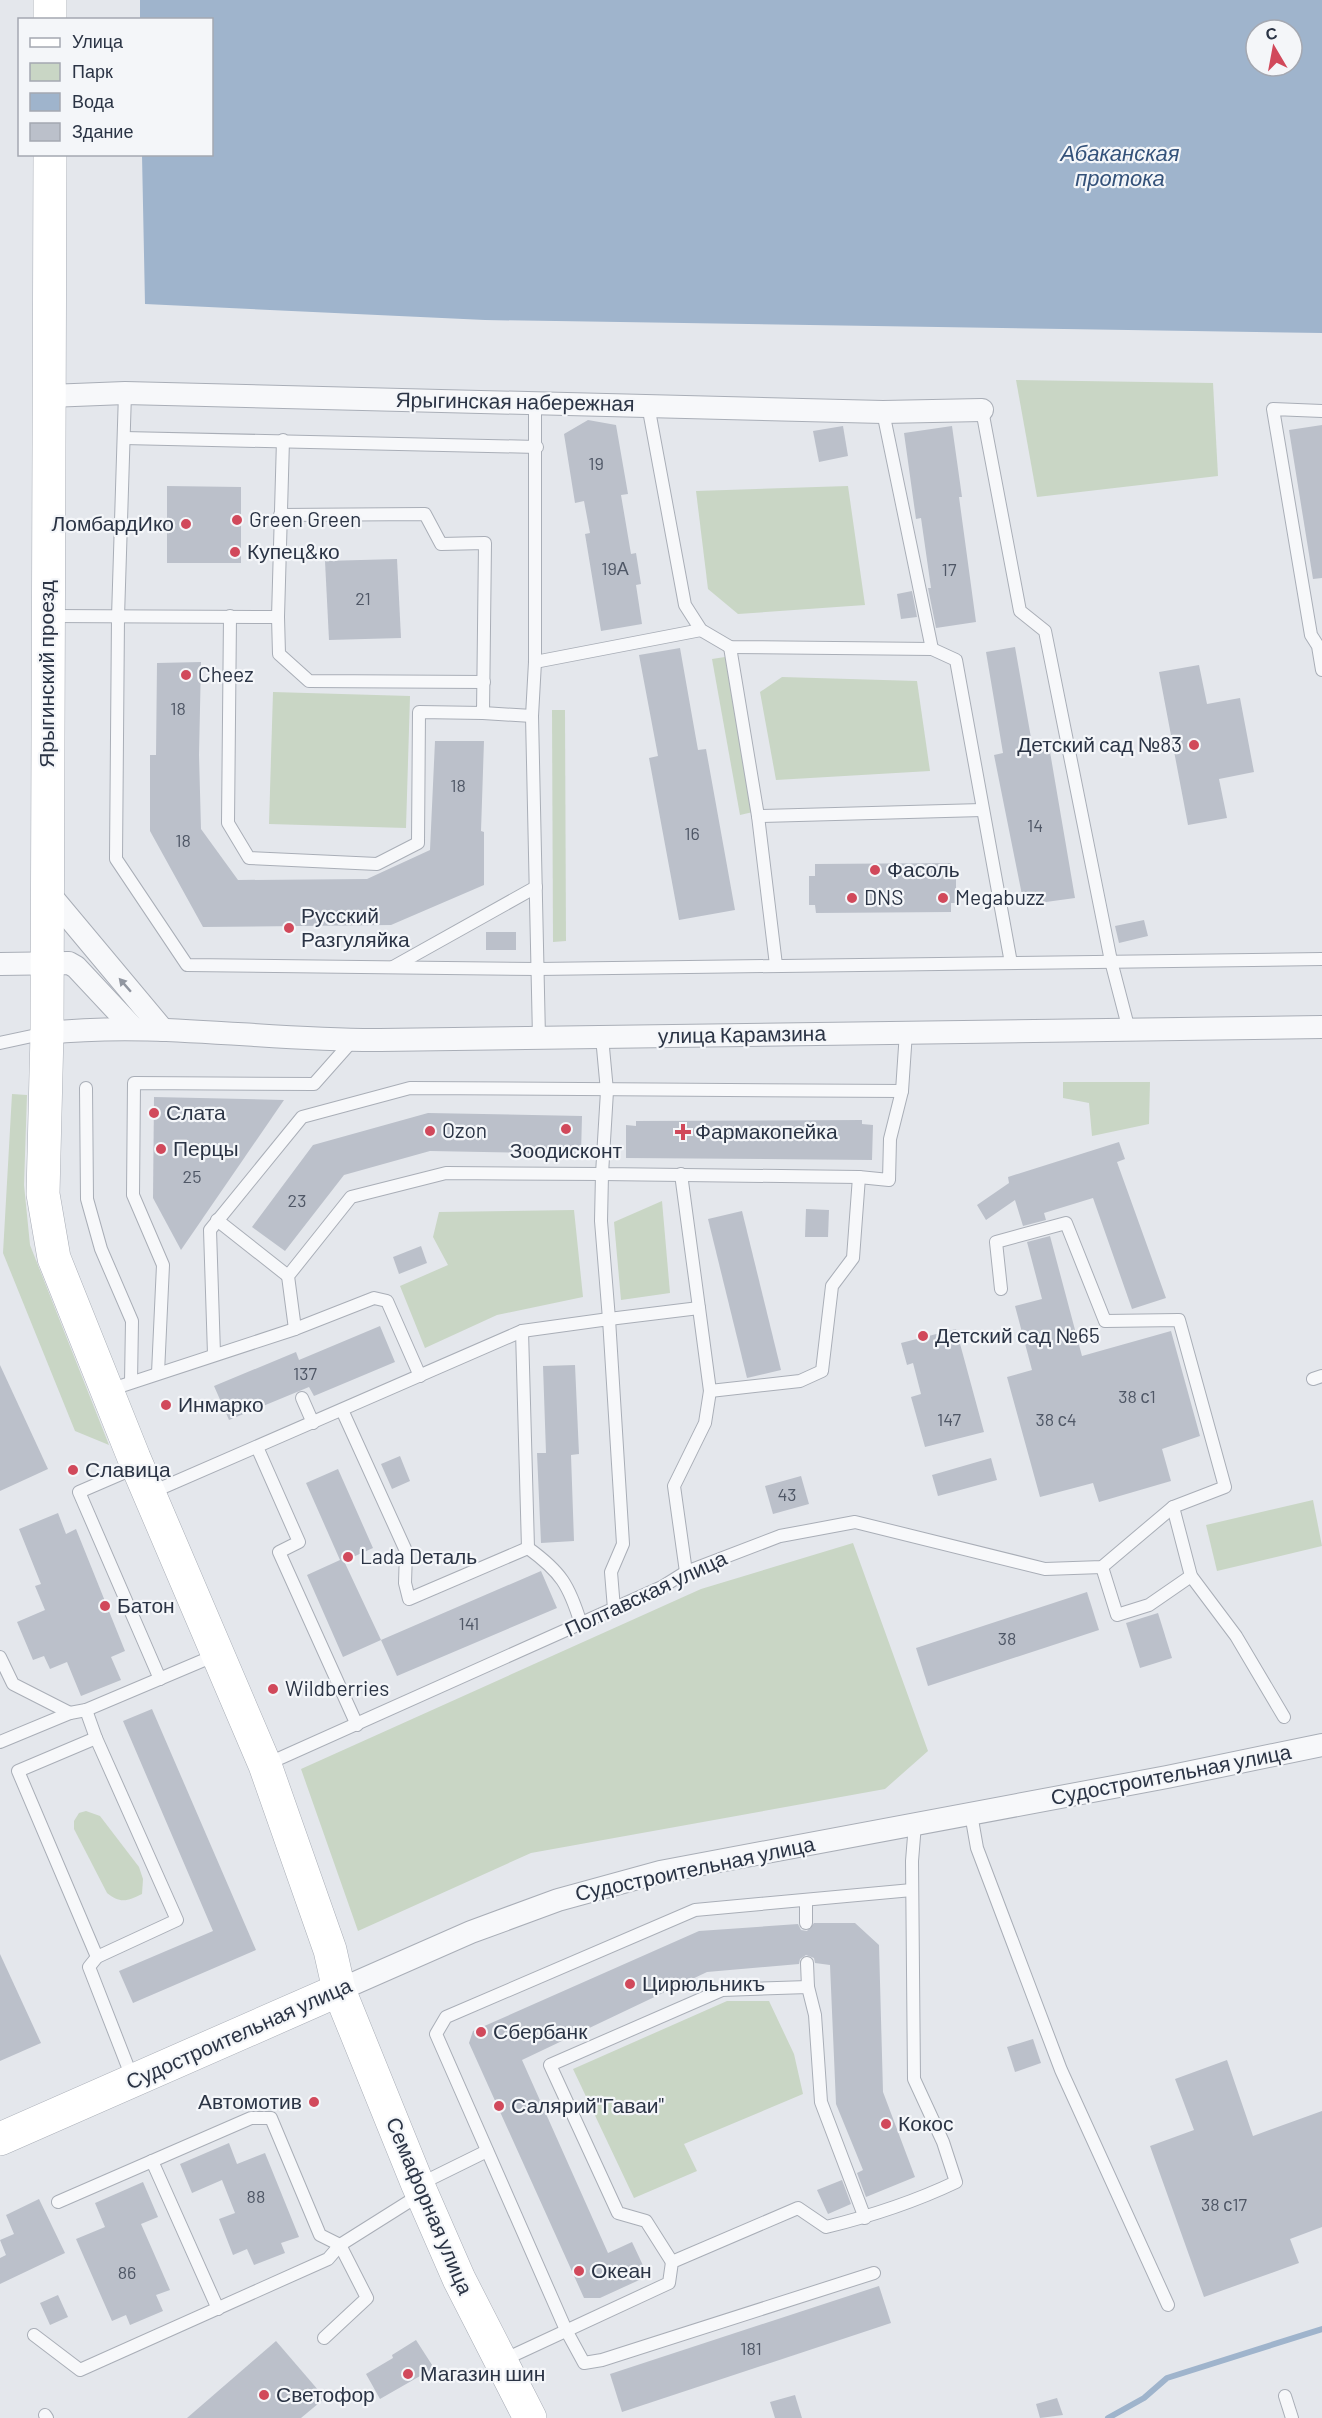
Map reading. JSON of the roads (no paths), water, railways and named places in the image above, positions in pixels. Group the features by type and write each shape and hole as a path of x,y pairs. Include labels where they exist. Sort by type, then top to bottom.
{"main road":[{"path":"50,0 50,18"},
{"name":"Ярыгинский проезд","path":"50,156 47,1033 43,1194 54,1258 119,1386 144,1480 219,1654"},
{"name":"Семафорная улица","path":"219,1654 265,1765 330,1950 339,1990 420,2189 500,2362 530,2418"},
{"name":"Судостроительная улица","path":"0,2139 339,1990"}],"street":[{"name":"Ярыгинская набережная","path":"49,396 125,393 883,412 982,410"},
{"path":"46,890 163,1030"},
{"path":"0,964 69,963 76,967 134,1029"},
{"name":"улица Карамзина","path":"47,1033 86,1029 134,1029 353,1040 1322,1027"},
{"name":"Судостроительная улица","path":"339,1990 471,1932 558,1900 660,1872 1322,1745"}],"lane":[{"path":"125,393 118,617 116,859 187,965 538,969 1322,959"},
{"path":"535,402 537,447 535,662 532,716 539,1038"},
{"path":"648,405 686,604 701,630 730,647 932,649 956,660 1011,963"},
{"path":"1322,411 1273,409 1311,635 1320,646 1322,670"},
{"path":"982,410 1020,611 1045,632 1111,961 1129,1030"},
{"path":"883,412 932,649"},
{"path":"124,438 537,447"},
{"path":"283,440 279,654 309,681 484,682"},
{"path":"280,515 425,514 441,544 485,543 483,713"},
{"path":"47,616 278,617"},
{"path":"230,616 228,823 249,858 377,864 418,843 419,712 532,716"},
{"path":"535,662 701,630"},
{"path":"730,647 758,816 776,965"},
{"path":"758,816 982,810"},
{"path":"390,969 536,887"},
{"path":"288,1276 351,1197 446,1173 681,1174 859,1177 889,1180 890,1139 902,1091 906,1032"},
{"path":"0,1043 47,1033"},
{"path":"602,1037 607,1091 601,1221 622,1544 611,1572 614,1609"},
{"path":"158,1373 163,1265 133,1195 134,1083 314,1084 353,1040"},
{"path":"86,1088 87,1199 100,1249 132,1321 119,1386 295,1329 374,1298 387,1301 420,1376"},
{"path":"214,1354 210,1230 302,1117 410,1088 902,1091"},
{"path":"681,1174 710,1391 705,1423 674,1486 686,1572"},
{"path":"710,1391 800,1381 822,1371 832,1286 853,1258 859,1177"},
{"path":"217,1220 288,1276 295,1329"},
{"path":"1001,1289 996,1242 1066,1223 1105,1321 1179,1320 1225,1487 1173,1507 1102,1567 1118,1614 1149,1605 1191,1576"},
{"path":"160,1679 79,1492 144,1480 257,1447 522,1331 699,1308"},
{"path":"522,1331 528,1548"},
{"path":"302,1398 313,1423"},
{"path":"342,1410 406,1551 405,1582 409,1599 528,1548"},
{"path":"257,1447 299,1542 279,1552 357,1725"},
{"path":"1173,1507 1191,1576 1236,1636 1284,1717"},
{"name":"Полтавская улица","path":"265,1765 662,1587 686,1572 780,1536 855,1522 1045,1569 1102,1567"},
{"path":"528,1548 554,1566 572,1596 581,1624"},
{"path":"0,1742 70,1713 86,1710 219,1654"},
{"path":"0,1657 13,1684 70,1713"},
{"path":"86,1710 96,1738 177,1920 97,1957 89,1967 134,2080"},
{"path":"96,1738 18,1772 97,1957"},
{"path":"971,1814 977,1848 1060,2070 1168,2305"},
{"path":"672,2262 798,2208 826,2227 864,2218 931,2194 956,2182 943,2142 914,2079 912,1890 915,1824"},
{"path":"874,2273 602,2360 584,2363 566,2330 436,2034 446,2017 695,1910 912,1890"},
{"path":"806,1901 806,1923"},
{"path":"807,1963 808,1987 815,2015 821,2102 864,2218"},
{"path":"500,2362 669,2283 672,2262 646,2221 618,2213 550,2065 722,1990 808,1987"},
{"path":"58,2202 251,2118 271,2118 320,2235 340,2245 367,2298 324,2338"},
{"path":"34,2335 81,2370 219,2310 328,2259 340,2245 420,2189 487,2151"},
{"path":"152,2161 219,2310"},
{"path":"1285,2396 1292,2418"}],"water":[{"name":"Абаканская протока","path":"140,0 1322,0 1322,333 485,320 145,304 142,156 213,156 213,18 140,18"}],"waterway":[{"path":"1108,2418 1144,2398 1167,2378 1322,2329"}],"place":[{"name":"Green Green","path":"237,520"},
{"name":"ЛомбардИко","path":"186,524"},
{"name":"Купец&ко","path":"235,552"},
{"name":"Cheez","path":"186,675"},
{"name":"Детский сад №83","path":"1194,745"},
{"name":"Фасоль","path":"875,870"},
{"name":"DNS","path":"852,898"},
{"name":"Megabuzz","path":"943,898"},
{"name":"Русский Разгуляйка","path":"289,928"},
{"name":"Слата","path":"154,1113"},
{"name":"Зоодисконт","path":"566,1129"},
{"name":"Ozon","path":"430,1131"},
{"name":"Фармакопейка","path":"683,1132"},
{"name":"Перцы","path":"161,1149"},
{"name":"Детский сад №65","path":"923,1336"},
{"name":"Инмарко","path":"166,1405"},
{"name":"Славица","path":"73,1470"},
{"name":"Lada Dеталь","path":"348,1557"},
{"name":"Батон","path":"105,1606"},
{"name":"Wildberries","path":"273,1689"},
{"name":"Цирюльникъ","path":"630,1984"},
{"name":"Сбербанк","path":"481,2032"},
{"name":"Автомотив","path":"314,2102"},
{"name":"Салярий\"Гаваи\"","path":"499,2106"},
{"name":"Кокос","path":"886,2124"},
{"name":"Океан","path":"579,2271"},
{"name":"Магазин шин","path":"408,2374"},
{"name":"Светофор","path":"264,2395"}]}
